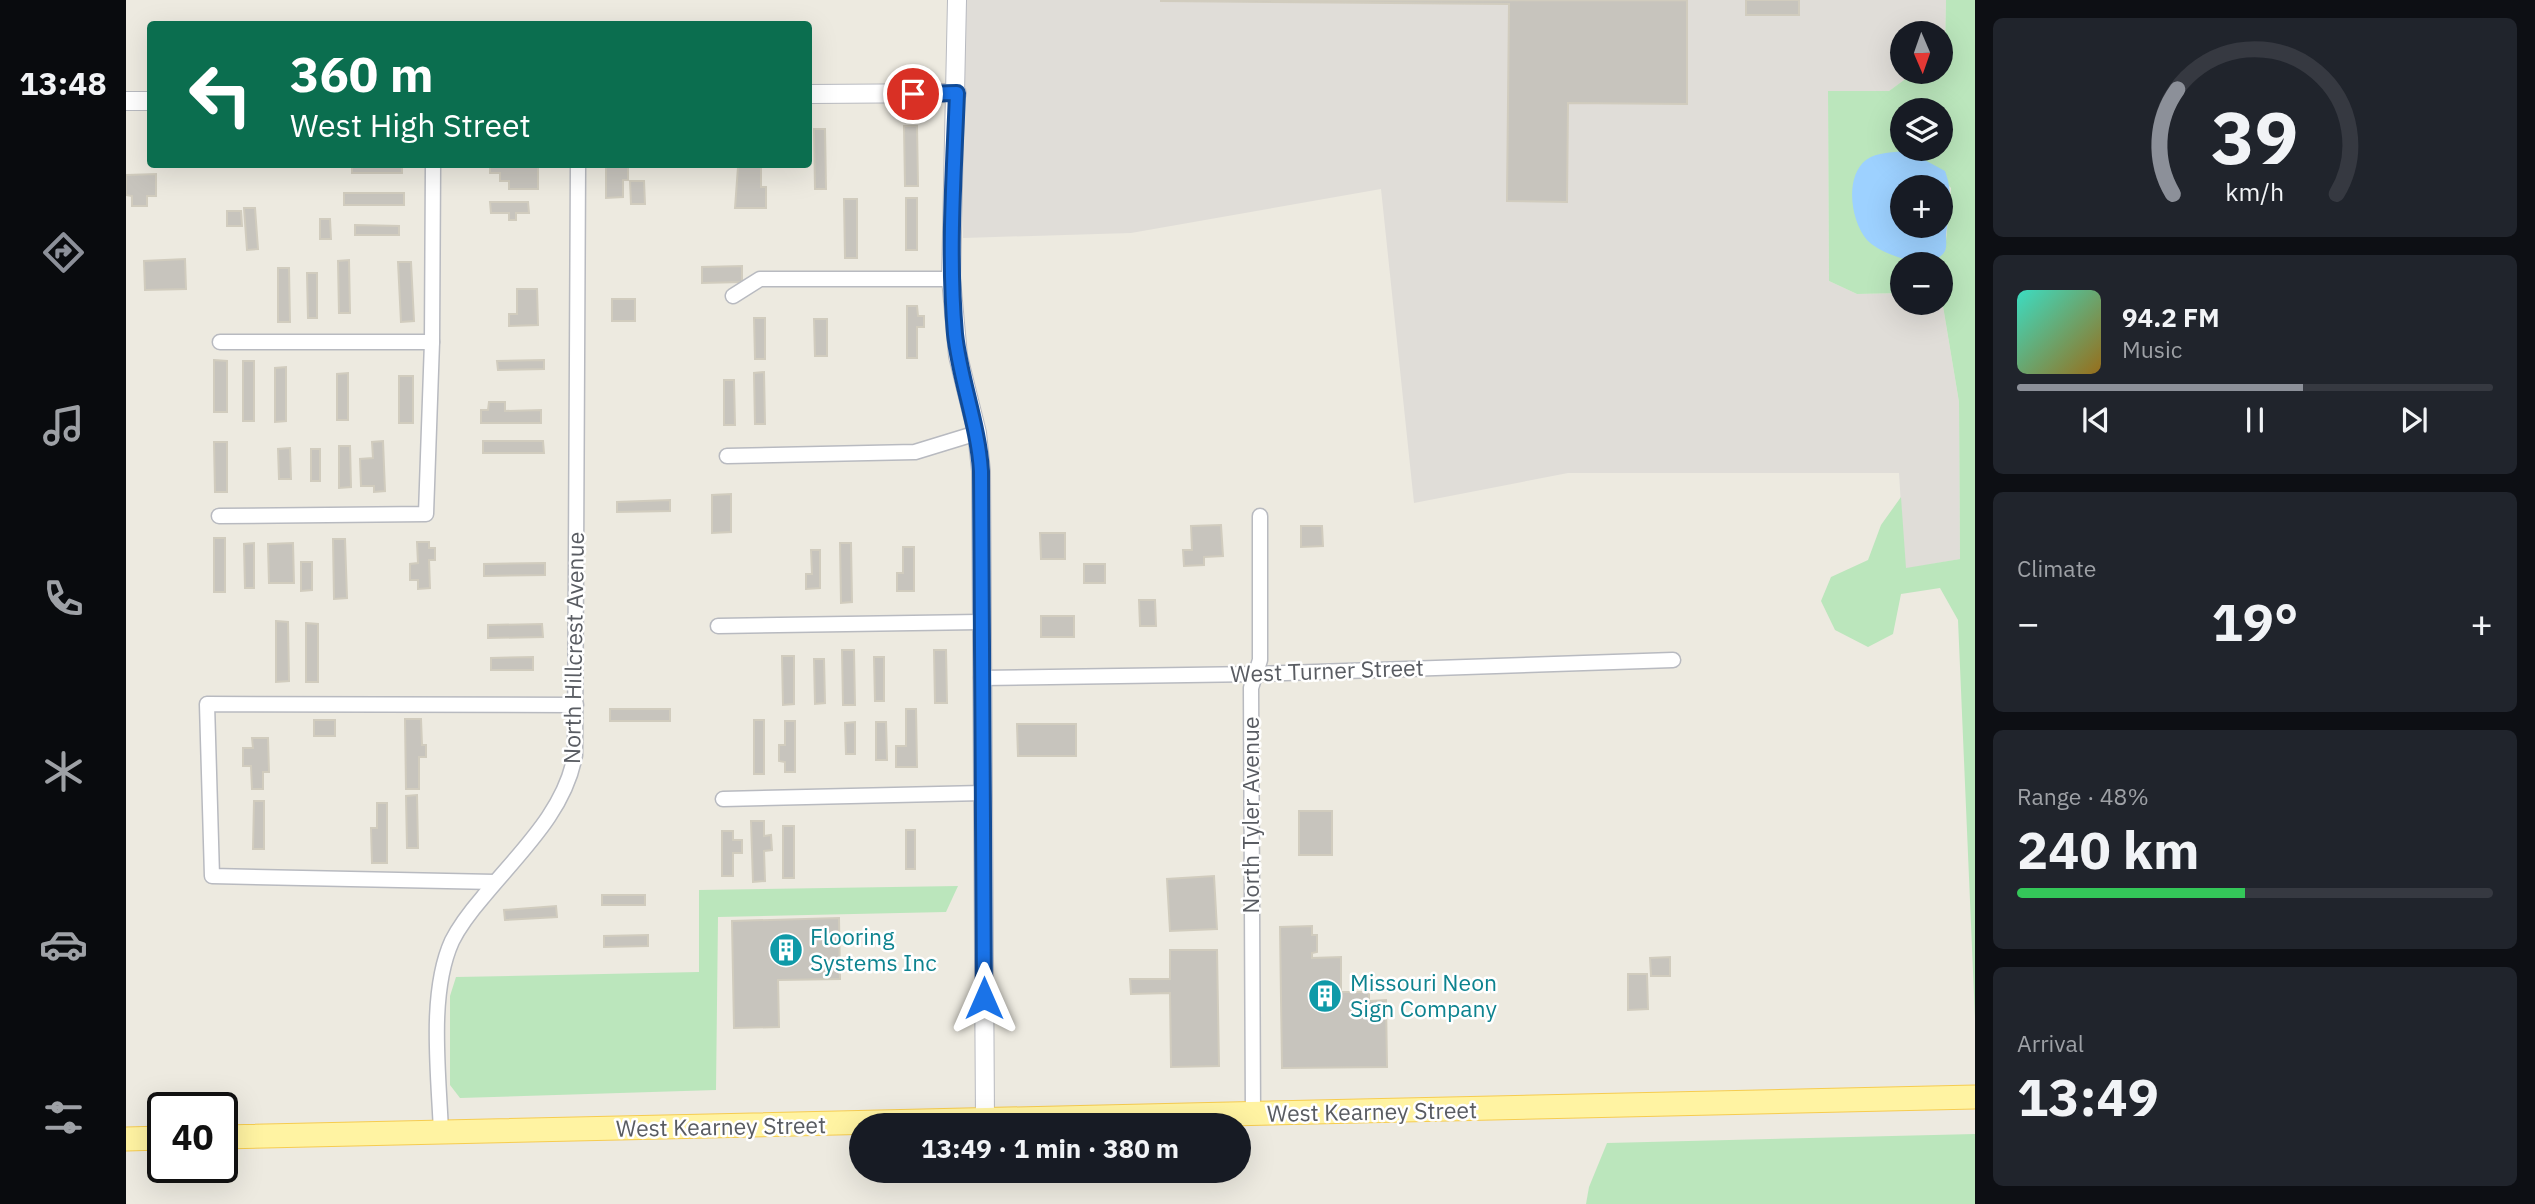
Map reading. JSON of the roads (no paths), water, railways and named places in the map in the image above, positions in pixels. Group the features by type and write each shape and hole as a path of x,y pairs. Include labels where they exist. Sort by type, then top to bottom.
{"main road":[{"name":"West Kearney Street","path":"1253,1115 1975,1097"},
{"name":"West Kearney Street","path":"238,1137 849,1124"},
{"path":"126,1139 147,1138"}],"street":[{"path":"957,0 951,279 958,356 977,433 981,471 985,1113"},
{"path":"812,94 957,93"},
{"path":"126,101 147,101"},
{"path":"219,516 426,514 432,342 433,168"},
{"name":"North Hillcrest Avenue","path":"441,1133 438,1000 443,970 459,928 549,817 563,795 575,755 578,168"},
{"path":"733,296 760,279 951,279"},
{"path":"219,342 432,342"},
{"path":"727,456 915,452 977,433"},
{"name":"North Tyler Avenue","path":"1253,1115 1251,688 1260,660 1260,516"},
{"path":"718,626 980,621"},
{"name":"West Turner Street","path":"981,678 1256,674 1673,660"},
{"path":"495,882 212,876 207,704 576,705"},
{"path":"723,799 983,793"}],"water":[{"path":"1890,153 1890,161 1926,161 1945,171 1946,175 1890,175 1890,238 1946,238 1944,252 1890,252 1890,254 1867,240 1861,232 1852,200 1855,177 1866,160"}],"place":[{"name":"Flooring Systems Inc","path":"786,950"},
{"name":"Missouri Neon Sign Company","path":"1325,996"}]}
